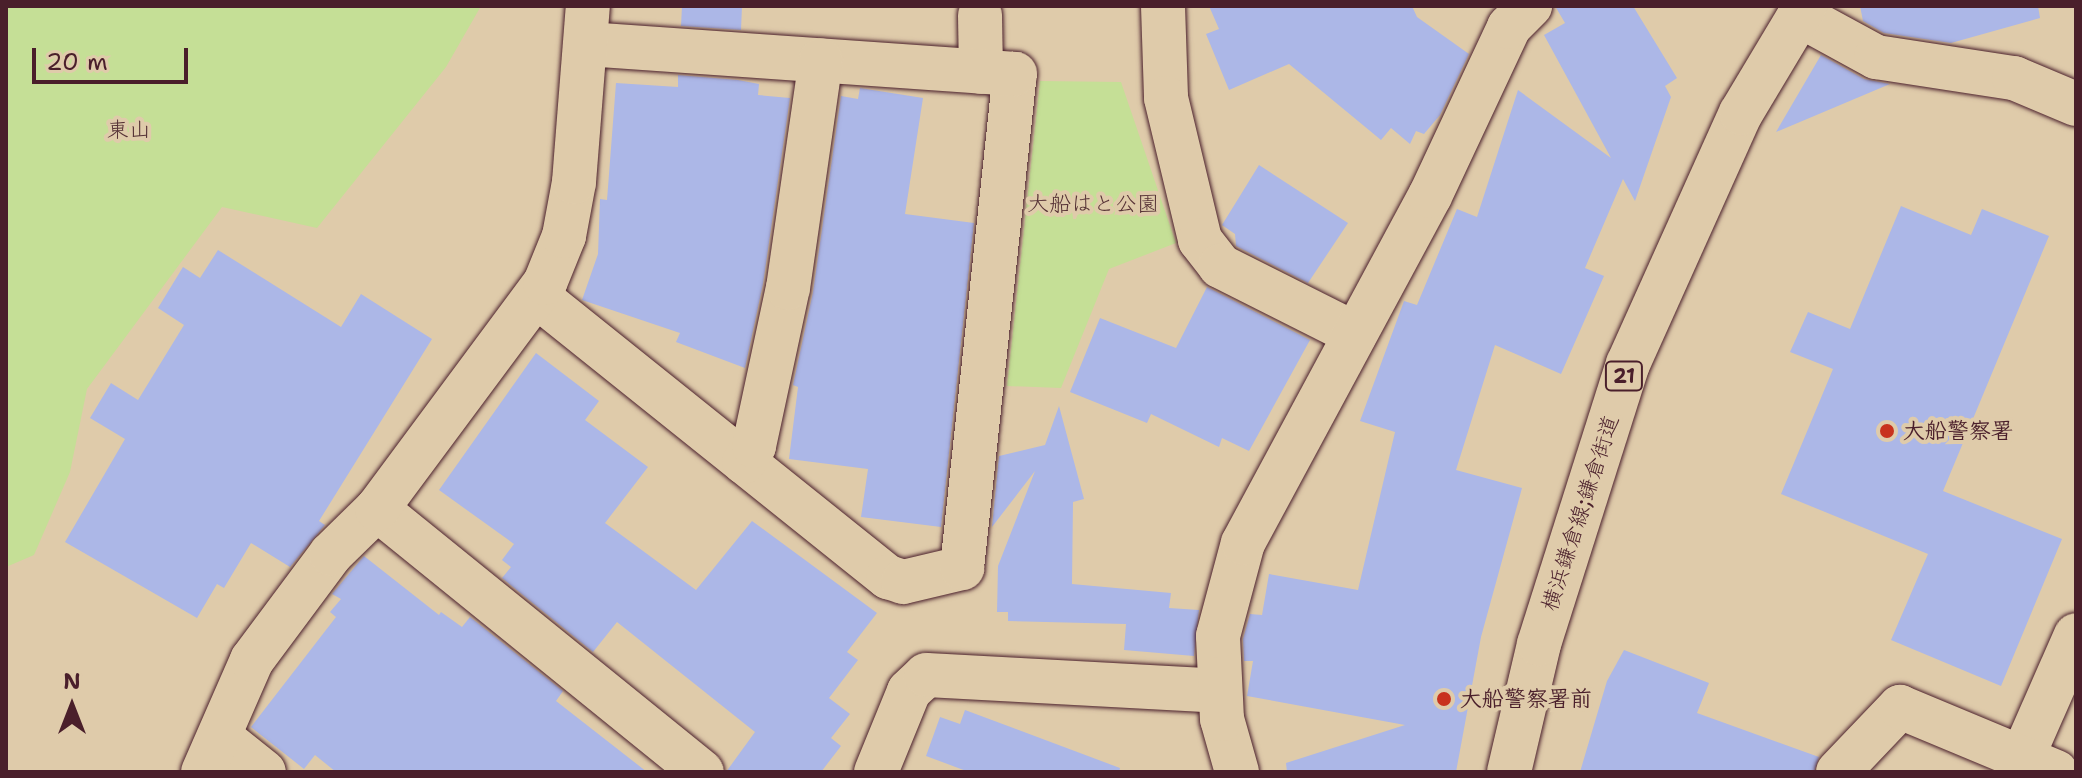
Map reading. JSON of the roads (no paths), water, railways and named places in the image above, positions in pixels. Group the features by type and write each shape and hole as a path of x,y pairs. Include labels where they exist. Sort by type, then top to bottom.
{"street":[{"path":"1163,6 1166,98 1200,240 1220,266 1355,334"},
{"path":"1237,772 1220,691 1218,636 1243,543 1430,196 1509,27 1530,6"},
{"path":"1802,11 1876,57 2014,78 2076,104"},
{"name":"横浜鎌倉線;鎌倉街道","path":"1509,772 1539,644 1628,364 1741,113 1802,11"},
{"path":"980,15 981,72"},
{"path":"264,772 212,754 252,660 331,554 377,509 537,296 564,236 587,25 821,60 1015,74 962,568 903,582 888,577 537,296"},
{"path":"744,462 754,446 788,288 821,60"},
{"path":"377,509 702,772"},
{"path":"1838,772 1900,707 2039,765 2076,635"},
{"path":"876,772 909,691 926,675 1220,691"}],"place":[{"name":"大船警察署","path":"1887,431"},
{"name":"大船警察署前","path":"1444,699"}],"park label":[{"name":"東山","path":"129,130"},
{"name":"大船はと公園","path":"1093,204"}]}
